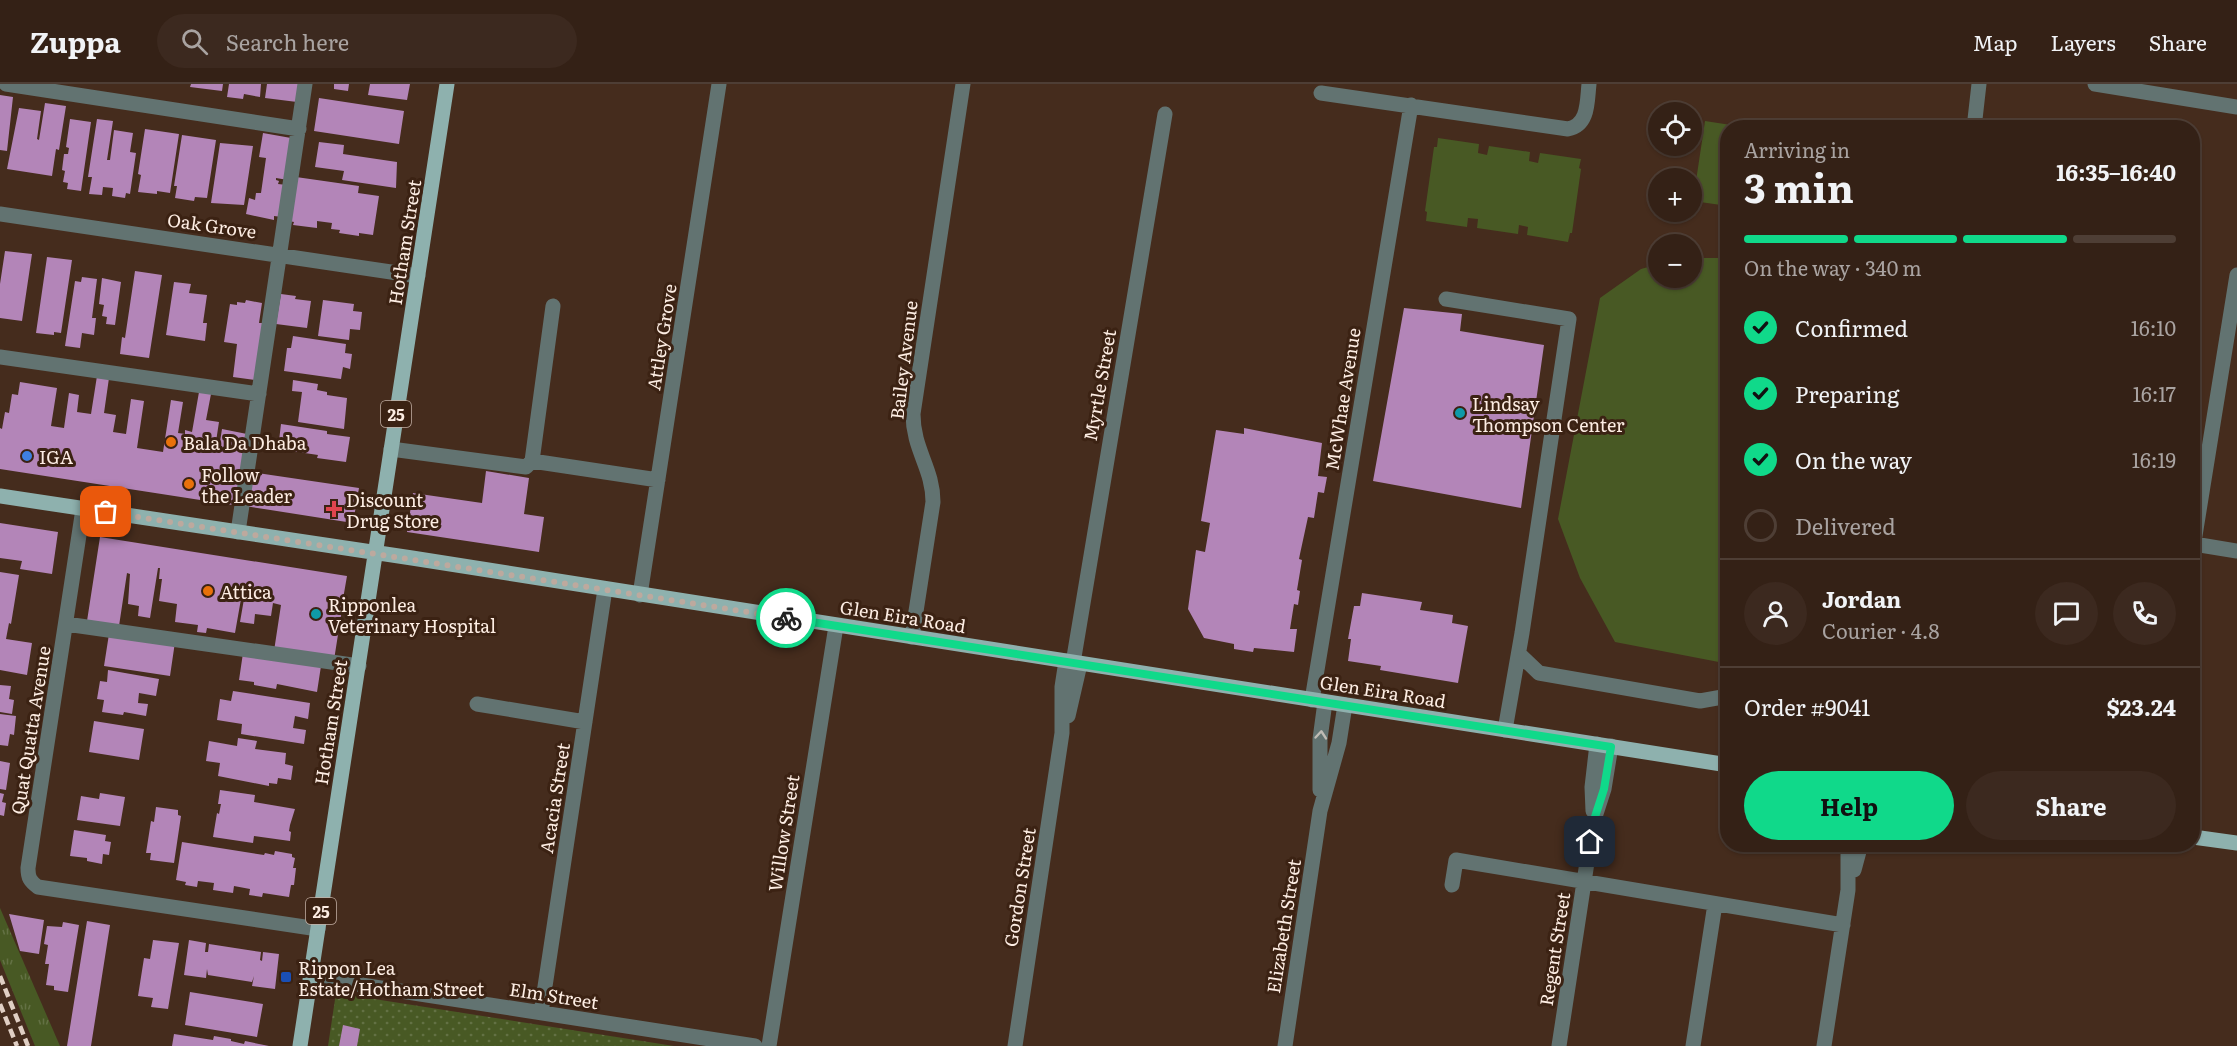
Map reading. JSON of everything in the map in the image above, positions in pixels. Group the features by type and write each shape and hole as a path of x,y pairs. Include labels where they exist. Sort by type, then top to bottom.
{"main road":[{"name":"Hotham Street","path":"300,1046 447,84"},
{"name":"Glen Eira Road","path":"0,496 1720,764"},
{"path":"2200,838 2237,843"}],"street":[{"path":"6,84 299,129"},
{"path":"238,532 305,84"},
{"name":"Attley Grove","path":"640,595 719,84"},
{"name":"Bailey Avenue","path":"912,637 933,502 930,475 915,442 913,414 963,84"},
{"path":"1321,93 1568,129 1580,125 1582,121 1589,84"},
{"path":"1975,120 1979,84"},
{"path":"2096,84 2237,107"},
{"name":"McWhae Avenue","path":"1318,701 1411,105"},
{"name":"Myrtle Street","path":"1073,663 1165,114"},
{"name":"Oak Grove","path":"0,214 418,276"},
{"path":"2200,503 2237,275"},
{"path":"1446,299 1569,319 1506,730"},
{"path":"391,448 526,467 531,461 553,306"},
{"path":"0,357 259,394"},
{"path":"531,461 658,480"},
{"name":"Quat Quatta Avenue","path":"83,508 28,877 32,883 45,888 318,929"},
{"path":"2200,547 2237,551"},
{"name":"Acacia Street","path":"541,1013 605,590"},
{"path":"66,624 359,666"},
{"name":"Willow Street","path":"769,1046 836,626"},
{"path":"1519,654 1539,673 1700,701 1720,697"},
{"name":"Gordon Street","path":"1015,1046 1062,734 1074,694 1073,663"},
{"name":"Elizabeth Street","path":"1318,701 1320,811"},
{"path":"477,704 585,722"},
{"name":"Elizabeth Street","path":"1285,1046 1320,811 1339,742 1346,705"},
{"name":"Regent Street","path":"1559,1046 1593,823 1604,789 1604,745"},
{"path":"1848,852 1848,890"},
{"path":"1824,1046 1848,890 1859,852"},
{"path":"1452,885 1455,860 1843,925"},
{"path":"1693,1046 1715,904"},
{"name":"Elm Street","path":"310,976 755,1046"}],"green space":[{"path":"1705,121 1720,123 1720,205 1702,202 1702,168 1698,168 1700,156 1702,156"},
{"path":"1438,138 1479,144 1478,153 1487,155 1489,146 1530,152 1529,161 1538,163 1540,153 1581,159 1572,233 1570,233 1568,242 1527,235 1528,227 1519,225 1518,234 1477,228 1478,219 1468,218 1467,227 1426,221 1427,212 1425,211 1434,147 1437,147"},
{"path":"1702,258 1720,258 1720,662 1615,642 1580,578 1558,519 1600,298 1641,269 1648,267 1648,288 1702,288"},
{"path":"0,908 60,1046 35,1046 0,960"},
{"path":"336,993 674,1046 328,1046"}],"building":[{"path":"191,84 223,84 222,91 190,87"},
{"path":"229,84 261,84 260,97 244,94 243,99 227,97"},
{"path":"267,84 300,84 297,102 265,98"},
{"path":"334,84 349,84 348,91 334,89"},
{"path":"370,84 410,84 407,100 368,95"},
{"path":"0,95 13,97 7,151 0,150"},
{"path":"319,98 404,111 399,144 314,131"},
{"path":"45,103 66,106 52,176 7,169 19,108 41,111 37,139 39,140"},
{"path":"70,119 91,122 81,191 67,189 68,183 63,182 65,171 62,170 64,154 68,154 69,148 66,147"},
{"path":"97,119 113,121 107,160 110,160 114,130 133,133 130,152 136,153 130,194 126,193 125,198 112,196 113,188 103,187 102,195 89,194 92,177 88,177"},
{"path":"145,129 179,134 170,193 138,192 141,175 138,174"},
{"path":"263,133 291,138 288,180 276,178 279,181 278,184 287,185 282,217 274,216 274,220 246,214 249,198 255,200 256,193 261,193 266,158 259,157"},
{"path":"182,135 216,140 207,198 195,197 194,201 175,198 177,186 174,186"},
{"path":"319,142 344,145 343,154 397,162 396,188 342,180 344,171 315,167"},
{"path":"220,143 253,146 244,205 211,203"},
{"path":"296,177 359,186 358,193 379,196 373,235 359,233 359,236 339,233 340,230 331,229 332,223 317,221 317,228 293,225 294,222 289,221"},
{"path":"5,251 32,254 22,321 0,318 0,284"},
{"path":"47,257 72,260 61,333 54,332 54,335 36,333"},
{"path":"135,271 162,275 149,358 120,354 122,337 125,338"},
{"path":"82,277 97,279 92,318 96,318 94,335 82,333 80,348 65,346 75,281 81,282"},
{"path":"102,278 121,282 115,325 106,324 107,317 102,316 104,305 99,304"},
{"path":"174,282 191,284 189,293 207,295 203,323 207,323 205,341 166,335"},
{"path":"281,294 311,301 307,328 276,324"},
{"path":"246,300 262,303 259,323 263,323 255,380 233,377 237,344 224,342 230,304 245,303"},
{"path":"323,300 354,304 353,311 362,312 360,330 350,329 349,340 318,336"},
{"name":"Lindsay Thompson Center","path":"1404,308 1462,314 1460,331 1544,345 1521,508 1373,481"},
{"path":"293,336 346,344 345,353 352,354 350,369 343,367 341,379 284,371 287,348 291,348"},
{"path":"97,376 109,378 104,413 116,415 113,432 126,434 131,399 144,401 137,448 163,452 171,400 183,402 178,433 185,434 185,430 192,432 199,392 211,394 206,420 219,422 215,448 219,448 222,429 247,434 239,506 0,469 0,428 2,429 5,412 9,413 12,394 18,395 20,382 57,388 51,426 64,428 69,393 79,395 77,412 91,414"},
{"path":"293,380 318,384 317,390 327,392 327,395 347,398 344,429 298,422 302,392 292,391"},
{"path":"281,424 350,437 346,462 278,449"},
{"path":"1244,428 1322,443 1318,476 1327,477 1324,493 1318,492 1314,518 1308,517 1299,559 1302,560 1297,590 1300,591 1298,605 1294,604 1290,629 1297,629 1294,652 1254,648 1253,652 1234,649 1234,644 1204,638 1188,609 1196,550 1205,552 1210,523 1201,521 1216,430 1244,434"},
{"path":"486,471 529,478 524,514 544,517 539,552 407,532 413,493 482,503"},
{"path":"250,472 359,488 353,523 245,506"},
{"path":"0,523 58,532 52,574 20,569 22,561 0,558"},
{"path":"100,537 347,576 343,599 339,599 338,602 343,603 334,660 274,651 281,605 273,603 271,616 255,614 254,624 240,622 244,599 241,599 235,633 207,628 206,633 197,632 198,625 175,622 177,604 159,601 162,579 159,579 160,568 158,568 150,618 138,616 139,606 128,604 130,574 127,573 119,626 87,621"},
{"path":"0,572 19,575 11,624 9,623 6,639 32,643 27,675 0,670"},
{"path":"1362,593 1422,602 1420,610 1453,615 1452,623 1468,626 1458,683 1380,670 1381,666 1348,661 1351,639 1348,639 1354,606 1360,606"},
{"path":"109,634 175,642 170,676 104,666"},
{"path":"243,653 321,666 317,692 277,684 276,689 239,680"},
{"path":"108,670 159,679 156,696 139,693 138,703 148,704 146,716 124,712 123,715 102,712 104,700 97,699 100,681 107,682"},
{"path":"0,685 11,686 9,699 14,700 12,714 0,712"},
{"path":"233,691 310,703 308,719 295,716 293,728 306,730 304,744 241,734 242,724 217,720 220,699 231,701"},
{"path":"0,714 16,716 14,735 10,734 8,746 0,745"},
{"path":"94,721 144,729 139,760 89,752"},
{"path":"238,738 257,741 255,749 286,753 285,764 293,766 291,780 278,778 277,784 269,783 269,786 218,776 220,763 206,761 209,741 237,746"},
{"path":"0,761 10,763 6,790 0,789"},
{"path":"220,790 255,795 254,802 295,809 289,831 291,832 290,841 254,836 253,843 213,837 221,804 218,804"},
{"path":"0,793 4,794 2,802 6,803 4,816 0,815"},
{"path":"100,793 125,797 120,826 77,820 81,796 99,799"},
{"path":"156,807 178,810 178,815 181,816 174,863 150,860 151,853 146,853 151,821 154,822"},
{"path":"74,830 106,835 105,841 111,842 109,855 103,854 102,864 87,861 87,858 70,856"},
{"path":"182,842 264,855 265,853 274,855 275,851 292,854 295,858 293,868 296,868 294,885 291,885 289,897 263,893 262,897 249,895 250,889 234,886 233,893 213,890 214,883 198,881 197,887 185,885 186,882 176,880"},
{"path":"9,914 44,920 39,954 20,951"},
{"path":"87,921 110,925 91,1046 67,1046"},
{"path":"63,922 79,925 68,992 54,990 54,986 46,985 49,964 45,964 48,945 44,944 47,926 62,927"},
{"path":"153,940 179,943 168,1009 151,1007 153,998 138,996 144,958 150,959"},
{"path":"189,940 206,943 205,952 208,952 209,944 261,952 260,960 262,961 263,952 279,954 275,989 252,986 254,976 252,982 208,975 207,969 206,978 184,975"},
{"path":"190,992 263,1004 257,1037 185,1025"},
{"path":"343,1025 360,1029 357,1046 339,1046"},
{"path":"174,1034 213,1040 214,1036 244,1044 245,1041 269,1046 172,1046"}],"railway":[{"path":"0,976 28,1046"},
{"path":"0,1004 17,1046"}],"way so far":[{"path":"106,512 786,618"}],"place":[{"name":"Lindsay Thompson Center","path":"1460,413"},
{"name":"Bala Da Dhaba","path":"171,442"},
{"name":"IGA","path":"27,456"},
{"name":"Follow the Leader","path":"189,484"},
{"name":"Discount Drug Store","path":"334,509"},
{"name":"Attica","path":"208,591"},
{"name":"Ripponlea Veterinary Hospital","path":"316,614"},
{"name":"Rippon Lea Estate/Hotham Street","path":"286,977"}],"route":[{"path":"786,618 1611,747 1604,789 1593,823 1590,842"}]}
